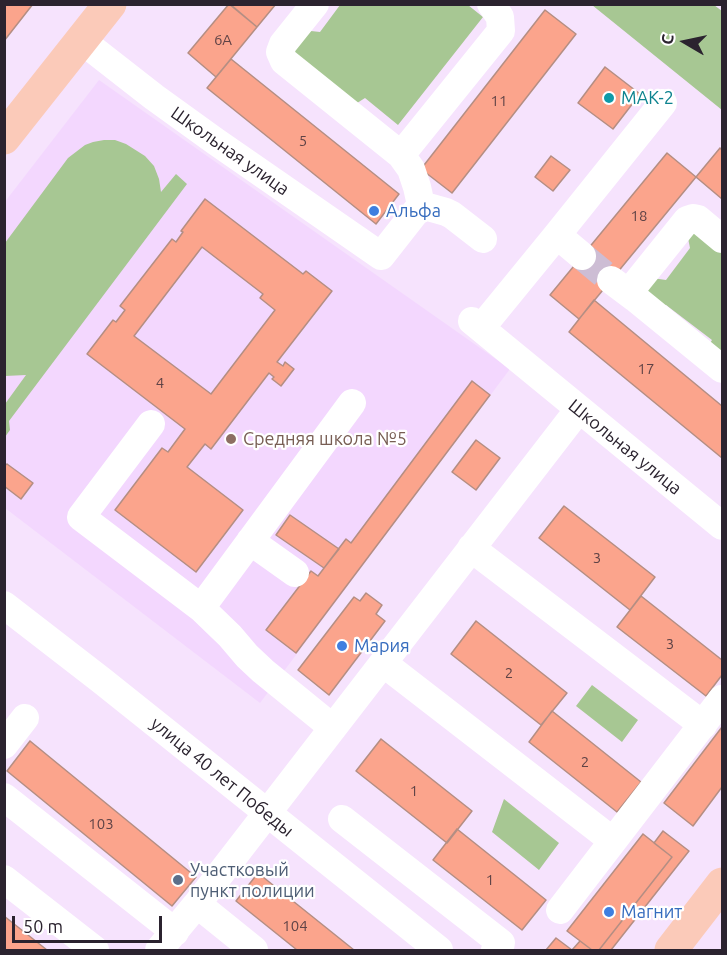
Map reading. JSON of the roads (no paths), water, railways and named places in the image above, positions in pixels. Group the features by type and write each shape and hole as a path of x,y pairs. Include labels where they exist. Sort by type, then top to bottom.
{"main road":[{"path":"4,138 110,4"},
{"path":"671,951 719,891"}],"street":[{"path":"315,4 283,44 280,52 284,61 401,155 411,169 421,206 446,212 483,239"},
{"path":"401,155 501,31 500,17 491,4"},
{"name":"Школьная улица","path":"81,40 214,141 381,256 421,206"},
{"path":"582,256 557,235 663,103"},
{"path":"635,298 632,292 634,286 687,220 698,219 723,239"},
{"name":"Школьная улица","path":"557,235 476,325 723,526"},
{"path":"611,280 723,369"},
{"path":"201,608 352,403"},
{"path":"4,797 167,941 579,409"},
{"path":"152,424 81,517 201,608 263,671 333,728"},
{"path":"250,541 295,573"},
{"path":"471,548 703,725"},
{"name":"улица 40 лет Победы","path":"4,605 439,951"},
{"path":"382,663 613,842"},
{"path":"560,910 723,699"},
{"path":"4,745 25,718"},
{"path":"342,819 502,948"},
{"path":"4,879 95,951"},
{"path":"196,904 254,951"}],"tunnel":[{"path":"582,256 611,280"}],"place":[{"name":"МАК-2","path":"609,98"},
{"name":"Альфа","path":"374,211"},
{"name":"Средняя школа №5","path":"231,439"},
{"name":"Мария","path":"342,646"},
{"name":"Участковый пункт полиции","path":"178,880"},
{"name":"Магнит","path":"609,912"}]}
